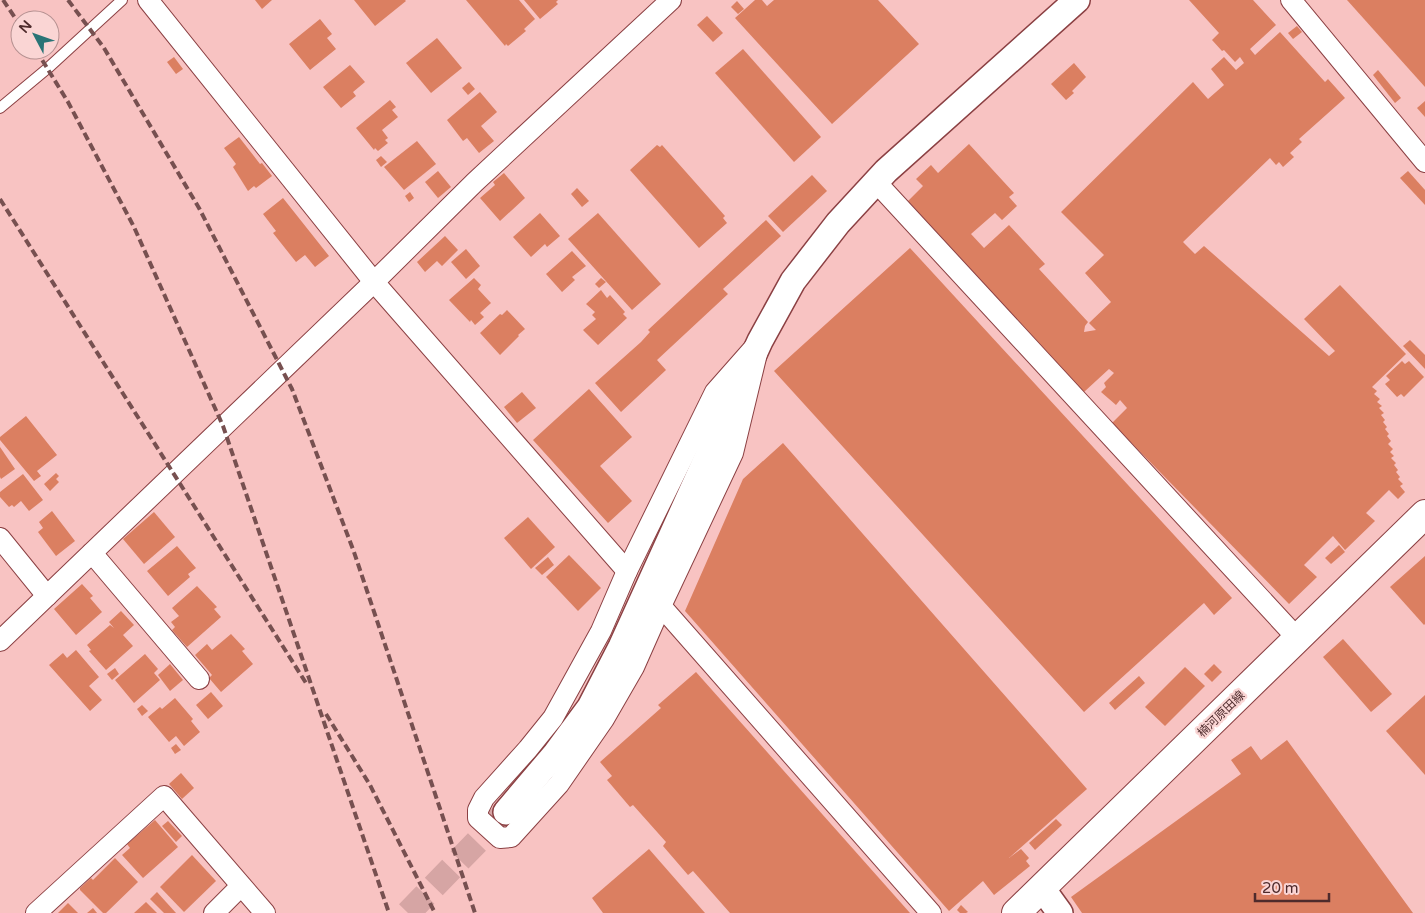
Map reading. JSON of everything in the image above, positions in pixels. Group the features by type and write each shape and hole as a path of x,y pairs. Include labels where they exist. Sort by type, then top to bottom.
{"main road":[{"name":"楠河原田線","path":"1016,913 1425,514"}],"street":[{"path":"148,0 374,282 628,571"},
{"path":"0,642 374,282 475,182 671,0"},
{"path":"506,812 556,754 590,707 621,647 760,340 793,281 838,223 876,182 1077,0"},
{"path":"1291,0 1425,162"},
{"path":"876,182 1298,639"},
{"path":"760,340 734,452 661,606 634,668 604,719 559,784 510,837 500,838 478,818 478,810 484,798 553,718 602,630 628,571 715,392 760,340"},
{"path":"0,538 47,596"},
{"path":"92,553 200,679"},
{"path":"661,606 931,913"},
{"path":"36,913 164,796 265,913"},
{"path":"214,913 241,886"},
{"path":"1042,888 1060,913"}],"lane":[{"path":"0,108 48,68 122,0"}],"building":[{"path":"255,0 272,0 262,9"},
{"path":"354,0 405,0 406,1 375,26"},
{"path":"466,0 519,0 535,19 524,29 526,31 508,46 506,44 505,46"},
{"path":"524,0 558,0 556,2 558,4 540,19"},
{"path":"755,0 762,0 767,6 774,0 878,0 919,44 832,124 735,18"},
{"path":"1189,0 1253,0 1276,25 1250,49 1255,55 1280,32 1325,82 1328,79 1345,98 1299,139 1302,142 1290,153 1294,157 1283,167 1279,162 1276,165 1270,158 1183,242 1195,254 1204,246 1329,356 1335,351 1304,319 1340,285 1406,354 1372,387 1377,391 1374,394 1380,399 1377,402 1382,406 1379,408 1384,413 1381,415 1387,427 1385,429 1389,434 1387,436 1391,441 1388,444 1393,449 1390,452 1394,456 1391,458 1396,463 1394,465 1398,470 1396,472 1400,477 1398,479 1403,484 1400,486 1405,492 1398,499 1389,490 1366,513 1375,521 1345,550 1333,536 1304,565 1317,577 1289,604 1112,423 1127,408 1120,400 1116,405 1101,392 1106,387 1104,383 1114,373 1109,369 1084,392 908,201 923,186 916,179 931,165 938,173 969,144 1014,193 1009,197 1017,206 1002,220 995,213 971,234 984,248 1009,225 1045,264 1039,269 1088,322 1084,332 1096,330 1089,323 1111,302 1085,273 1104,255 1061,212 1193,82 1208,99 1224,85 1211,69 1224,57 1236,70 1244,63 1240,57 1235,62 1212,40 1219,33"},
{"path":"1347,0 1425,0 1425,87"},
{"path":"737,1 744,9 738,14 731,7"},
{"path":"707,16 723,33 713,42 697,25"},
{"path":"320,19 332,34 327,38 336,49 310,70 289,44"},
{"path":"1297,26 1302,32 1293,39 1288,33"},
{"path":"437,38 462,68 431,93 406,63"},
{"path":"743,49 821,137 794,162 715,73"},
{"path":"174,57 183,69 176,74 167,62"},
{"path":"1074,63 1086,77 1066,100 1051,84"},
{"path":"350,65 365,82 353,92 356,96 341,108 323,87"},
{"path":"1378,70 1401,98 1395,103 1373,75"},
{"path":"469,82 475,89 468,95 462,88"},
{"path":"480,92 497,112 481,126 494,141 479,153 467,138 463,141 447,120"},
{"path":"390,100 396,107 392,110 398,117 382,130 388,138 385,140 388,143 378,151 375,148 374,150 356,128"},
{"path":"1425,101 1425,117 1417,108"},
{"path":"239,137 272,176 256,188 254,186 248,191 233,167 236,164 224,148"},
{"path":"417,141 436,164 404,190 384,167"},
{"path":"657,145 660,147 662,145 725,216 723,218 727,223 699,248 630,170"},
{"path":"381,156 387,162 381,167 376,160"},
{"path":"438,171 451,187 438,198 425,182"},
{"path":"1408,171 1425,190 1425,205 1400,178"},
{"path":"504,173 525,198 500,221 480,198 495,185 493,182"},
{"path":"812,175 827,191 783,232 768,216"},
{"path":"577,188 589,201 582,207 571,194"},
{"path":"410,192 414,198 409,202 405,196"},
{"path":"283,198 329,256 315,267 305,255 296,262 273,233 276,231 263,214"},
{"path":"540,213 560,236 547,247 545,244 531,257 513,237"},
{"path":"598,213 661,284 632,310 568,239"},
{"path":"766,220 781,236 723,289 728,294 657,360 666,370 621,412 595,383 641,342 650,332 648,330"},
{"path":"445,236 458,250 442,266 437,261 425,272 417,262"},
{"path":"910,248 1232,598 1214,615 1204,603 1084,712 774,371"},
{"path":"466,249 480,266 466,279 451,262"},
{"path":"572,251 586,266 572,277 575,280 562,292 546,274"},
{"path":"474,278 481,285 478,289 491,303 480,313 484,317 475,325 449,300"},
{"path":"601,278 606,282 599,288 595,284"},
{"path":"601,290 607,298 610,295 625,312 623,314 627,318 598,345 583,330 596,319 592,315 595,312 586,304"},
{"path":"507,310 525,329 500,355 480,333"},
{"path":"1410,340 1425,355 1425,369 1403,346"},
{"path":"1402,361 1405,364 1409,361 1424,377 1404,397 1401,394 1397,397 1385,384 1390,380 1386,376"},
{"path":"589,389 632,437 600,466 632,501 608,523 533,440"},
{"path":"522,392 536,408 517,423 504,407"},
{"path":"26,416 57,455 37,471 41,476 34,481 0,440 0,437"},
{"path":"783,443 1087,789 1009,858 1021,849 1029,858 1026,861 1030,866 994,895 983,881 949,911 685,611 743,479"},
{"path":"0,447 15,469 1,479 0,477"},
{"path":"56,473 59,476 56,479 59,482 50,491 44,484"},
{"path":"23,474 43,500 29,511 21,501 14,507 12,505 9,507 0,497 0,492"},
{"path":"52,511 75,541 56,556 38,532 43,528 39,522"},
{"path":"154,512 175,537 144,564 123,539"},
{"path":"528,517 555,547 531,569 504,538"},
{"path":"1339,545 1345,552 1331,564 1325,558"},
{"path":"177,546 196,568 188,574 190,577 168,596 147,571"},
{"path":"569,555 601,588 578,611 546,577"},
{"path":"1425,556 1425,624 1424,625 1390,587"},
{"path":"548,557 554,565 542,575 535,568"},
{"path":"82,584 93,596 90,598 102,612 76,635 54,609"},
{"path":"197,586 217,607 214,609 221,617 187,647 172,630 175,627 171,622 179,616 172,608"},
{"path":"121,611 134,625 123,635 133,646 106,670 89,651 91,650 87,645 110,625 114,628 109,622"},
{"path":"231,634 245,649 242,651 253,664 221,692 209,678 212,675 195,655 207,644 212,650"},
{"path":"1343,639 1392,694 1371,712 1323,657"},
{"path":"76,650 99,677 89,686 102,700 90,711 49,665 63,653 67,658"},
{"path":"145,654 158,669 154,673 160,680 134,703 115,680"},
{"path":"170,664 183,680 170,691 158,675"},
{"path":"1214,664 1222,672 1212,682 1204,674"},
{"path":"1185,667 1205,686 1165,726 1145,707"},
{"path":"115,668 119,674 112,680 107,674"},
{"path":"696,672 910,913 730,913 693,871 688,875 663,846 666,842 633,805 630,807 607,780 612,776 600,762 661,708 658,705"},
{"path":"1139,676 1145,683 1115,710 1109,703"},
{"path":"211,692 223,706 208,719 196,705"},
{"path":"1425,695 1425,775 1386,731"},
{"path":"175,698 193,719 191,721 200,732 184,746 176,736 169,742 148,717 160,707 162,709"},
{"path":"142,705 148,711 142,716 137,709"},
{"path":"1287,740 1413,913 1082,913 1071,897 1241,774 1231,760 1251,746 1261,760"},
{"path":"176,744 181,750 175,754 171,748"},
{"path":"181,773 194,788 182,799 169,784"},
{"path":"1056,819 1062,825 1035,850 1029,843"},
{"path":"155,820 178,847 143,878 122,855 130,848 127,844"},
{"path":"168,821 182,836 176,842 162,826"},
{"path":"649,849 705,913 603,913 592,898"},
{"path":"192,855 216,881 184,912 160,887"},
{"path":"115,858 138,882 106,913 103,913 80,888 91,878 93,880"},
{"path":"157,892 176,913 164,913 150,899"},
{"path":"146,902 157,913 134,913"},
{"path":"68,903 78,913 58,913"},
{"path":"961,905 968,912 960,913 957,910"},
{"path":"93,908 97,913 87,913"}],"tunnel":[{"path":"408,913 506,812"}],"railway":[{"path":"3,0 10,10"},
{"path":"68,0 104,48 199,208 292,389 354,552 475,913"},
{"path":"42,60 68,102 134,227 223,426 389,913"},
{"path":"0,199 306,683"},
{"path":"326,714 370,785 435,913"}]}
